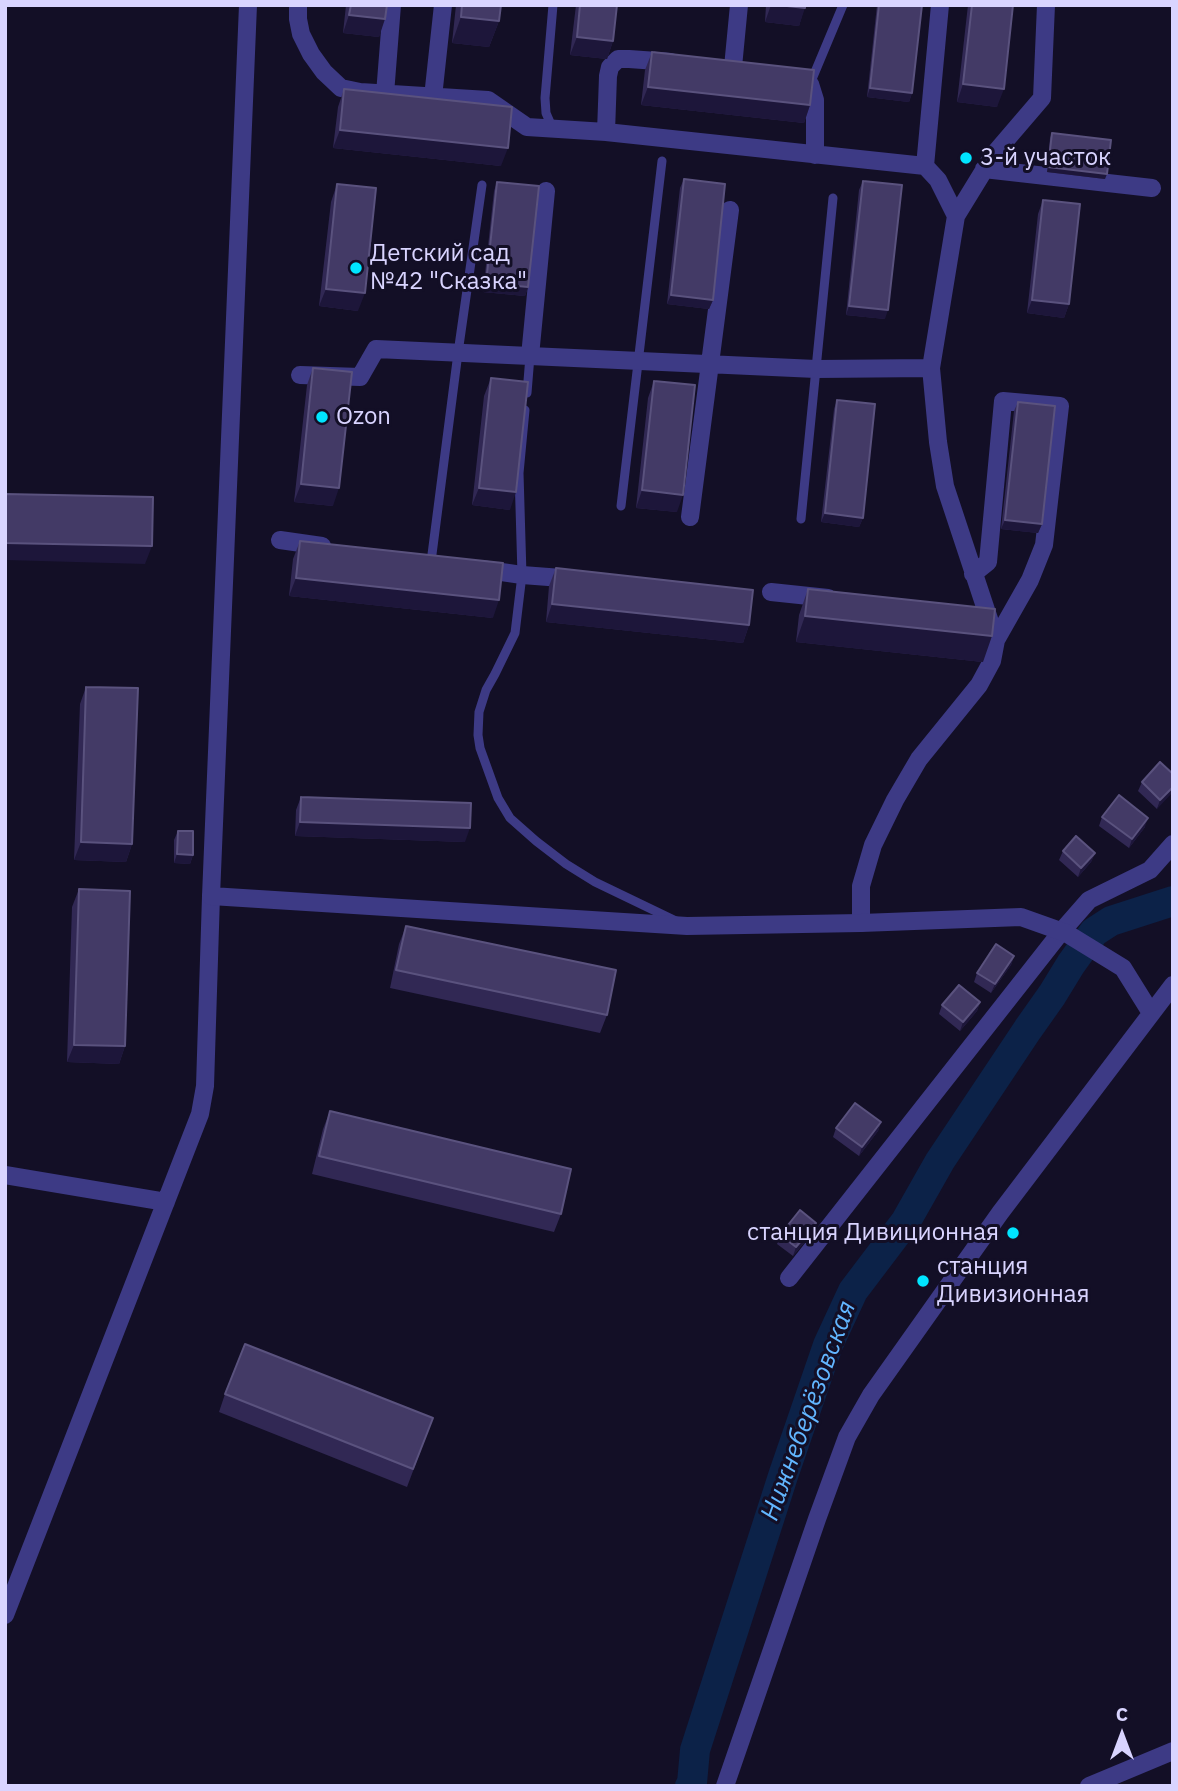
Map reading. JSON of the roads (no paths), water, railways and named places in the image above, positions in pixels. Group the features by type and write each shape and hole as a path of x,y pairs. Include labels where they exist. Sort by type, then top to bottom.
{"street":[{"path":"5,1615 200,1114 205,1086 248,5"},
{"path":"298,5 298,19 311,54 324,72 341,88 360,92 488,100 527,127 606,132 925,166 938,180 956,216"},
{"path":"386,94 392,5"},
{"path":"433,97 443,5"},
{"path":"739,5 726,66 755,70"},
{"path":"925,166 940,5"},
{"path":"996,639 982,615 974,574 941,469 931,368 956,216 994,153 1042,99 1046,5"},
{"path":"606,132 608,76 610,67 618,59 694,64"},
{"path":"783,74 810,84 816,100 815,155"},
{"path":"984,169 1152,188"},
{"path":"530,356 546,191"},
{"path":"690,517 730,210"},
{"path":"300,375 360,377 376,349 816,369 931,368"},
{"path":"861,923 861,886 873,845 919,759 988,671 996,639 1030,580 1044,545 1060,406 1003,401 988,562 974,574"},
{"path":"280,540 335,548"},
{"path":"470,568 591,580"},
{"path":"771,592 839,599"},
{"path":"789,1278 1089,900 1150,870 1173,844"},
{"path":"211,896 687,926 1021,917 1061,932 1123,968 1151,1013"},
{"path":"725,1786 847,1437 871,1395 1000,1213 1173,985"},
{"path":"5,1175 166,1202"},
{"path":"1089,1786 1173,1751"}],"lane":[{"path":"552,127 546,113 545,98 553,5"},
{"path":"810,84 843,5"},
{"path":"621,506 662,160"},
{"path":"430,562 482,185"},
{"path":"801,519 833,198"},
{"path":"530,356 519,473 522,575 515,633 486,690 479,712 480,748 498,798 510,818 536,841 595,882 687,926"}],"waterway":[{"name":"Нижнеберёзовская","path":"690,1786 695,1750 783,1476 828,1345 853,1291 906,1221 940,1161 1094,932 1111,921 1173,901"}],"place":[{"name":"3-й участок","path":"966,158"},
{"name":"Детский сад №42 \"Сказка\"","path":"356,268"},
{"name":"Ozon","path":"322,417"},
{"name":"станция Дивиционная","path":"1013,1233"},
{"name":"станция Дивизионная","path":"923,1281"}]}
